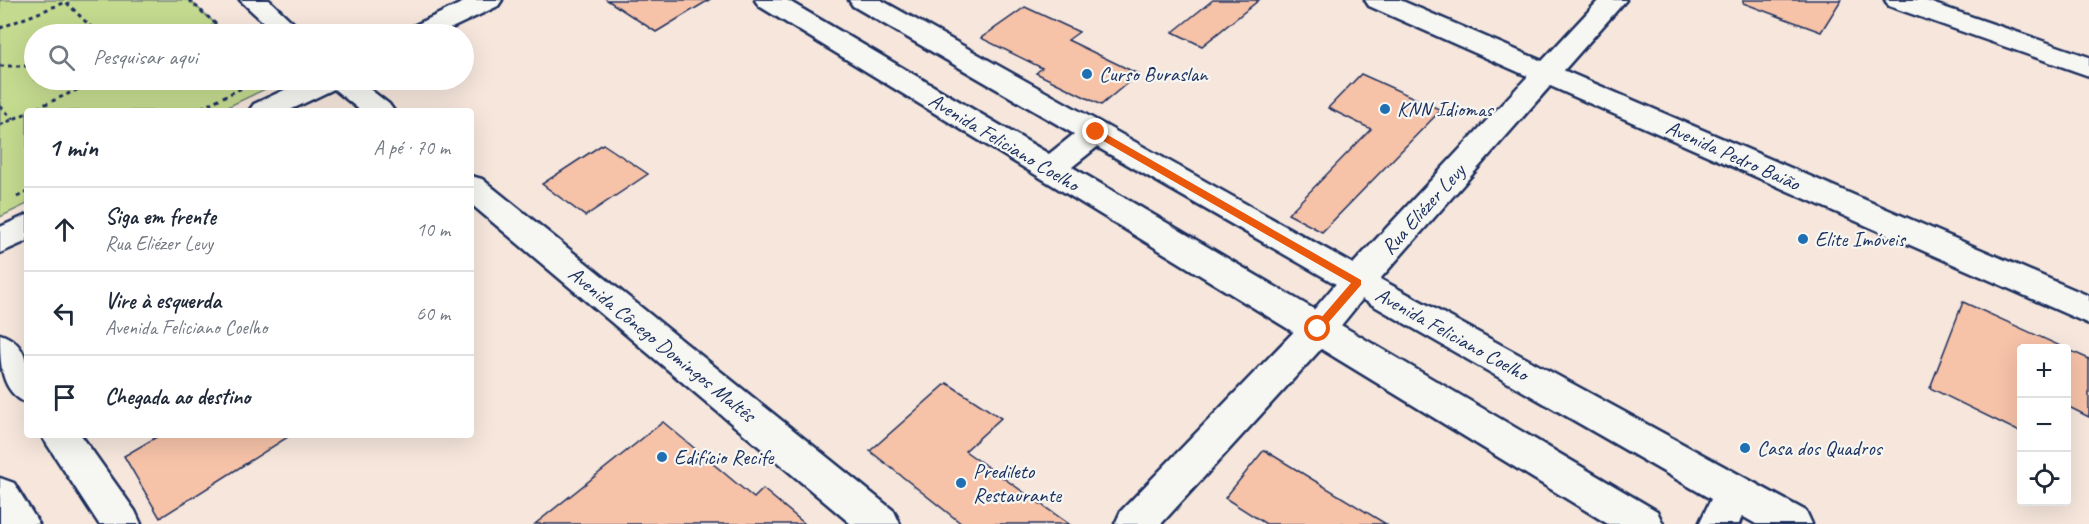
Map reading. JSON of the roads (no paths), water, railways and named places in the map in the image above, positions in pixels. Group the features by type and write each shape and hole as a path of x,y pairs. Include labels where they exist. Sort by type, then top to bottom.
{"street":[{"path":"253,0 280,24"},
{"path":"440,24 489,0"},
{"name":"Avenida Feliciano Coelho","path":"768,0 1642,524"},
{"path":"815,28 862,0"},
{"name":"Avenida Feliciano Coelho","path":"862,0 1358,282 1726,507 1792,524"},
{"name":"Avenida Pedro Baião","path":"1378,0 2089,311"},
{"name":"Rua Eliézer Levy","path":"1135,524 1318,329 1613,0"},
{"path":"1898,0 2089,67"},
{"path":"270,108 307,90"},
{"path":"353,90 375,108"},
{"path":"1050,169 1096,132"},
{"name":"Avenida Cônego Domingos Maltês","path":"474,189 880,524"},
{"path":"0,241 24,229"},
{"path":"0,348 24,384"},
{"path":"62,438 121,524"},
{"path":"0,495 19,524"}],"place":[{"name":"Curso Buraslan","path":"1087,74"},
{"name":"KNN Idiomas","path":"1385,109"},
{"name":"Elite Imóveis","path":"1803,239"},
{"name":"Casa dos Quadros","path":"1745,448"},
{"name":"Edifício Recife","path":"662,457"},
{"name":"Predileto Restaurante","path":"961,483"}]}
